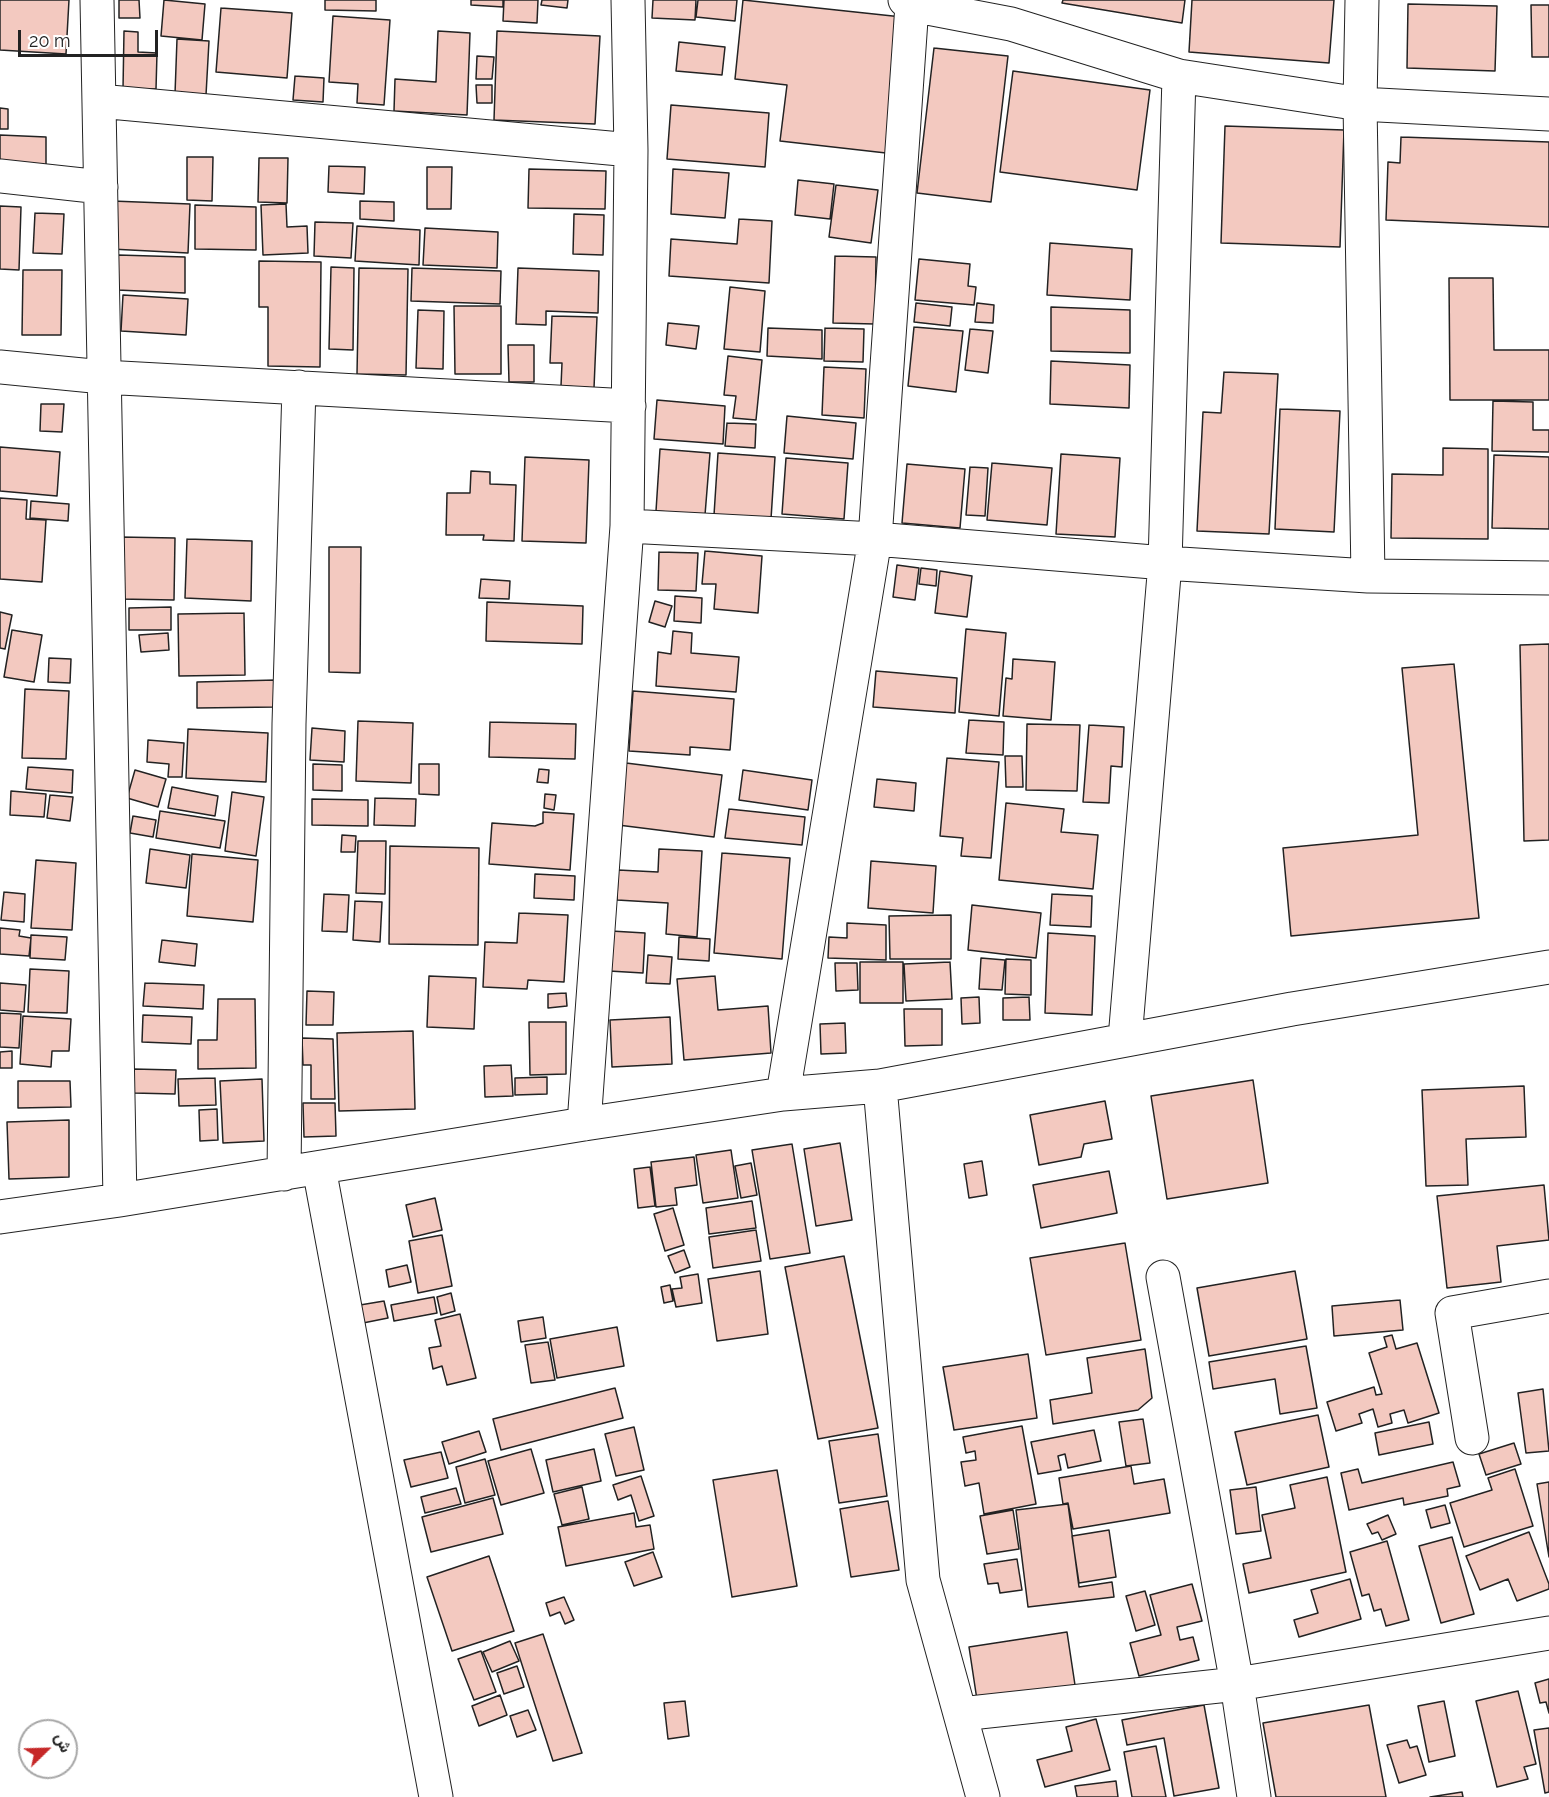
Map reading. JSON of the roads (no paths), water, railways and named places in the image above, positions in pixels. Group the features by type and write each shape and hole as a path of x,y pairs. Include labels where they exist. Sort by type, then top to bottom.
{"street":[{"path":"97,0 120,1200"},
{"path":"584,1124 627,526 631,150 628,0"},
{"path":"1362,0 1360,104 1368,576"},
{"path":"783,1094 874,539 908,2 1012,12 1179,76 1360,104 1549,114"},
{"path":"1125,1039 1165,562 1179,76"},
{"path":"99,101 631,150"},
{"path":"0,176 101,187"},
{"path":"0,367 103,377 629,406"},
{"path":"284,1174 289,724 299,387"},
{"path":"627,526 874,539 1368,576 1549,578"},
{"path":"0,1217 120,1200 783,1094 880,1086 1125,1039 1390,992 1549,967"},
{"path":"880,1086 923,1580 983,1797"},
{"path":"319,1168 436,1797"},
{"path":"1163,1277 1238,1684 1254,1797"},
{"path":"1472,1438 1452,1313 1549,1296"},
{"path":"961,1714 1238,1684 1549,1633"}]}
